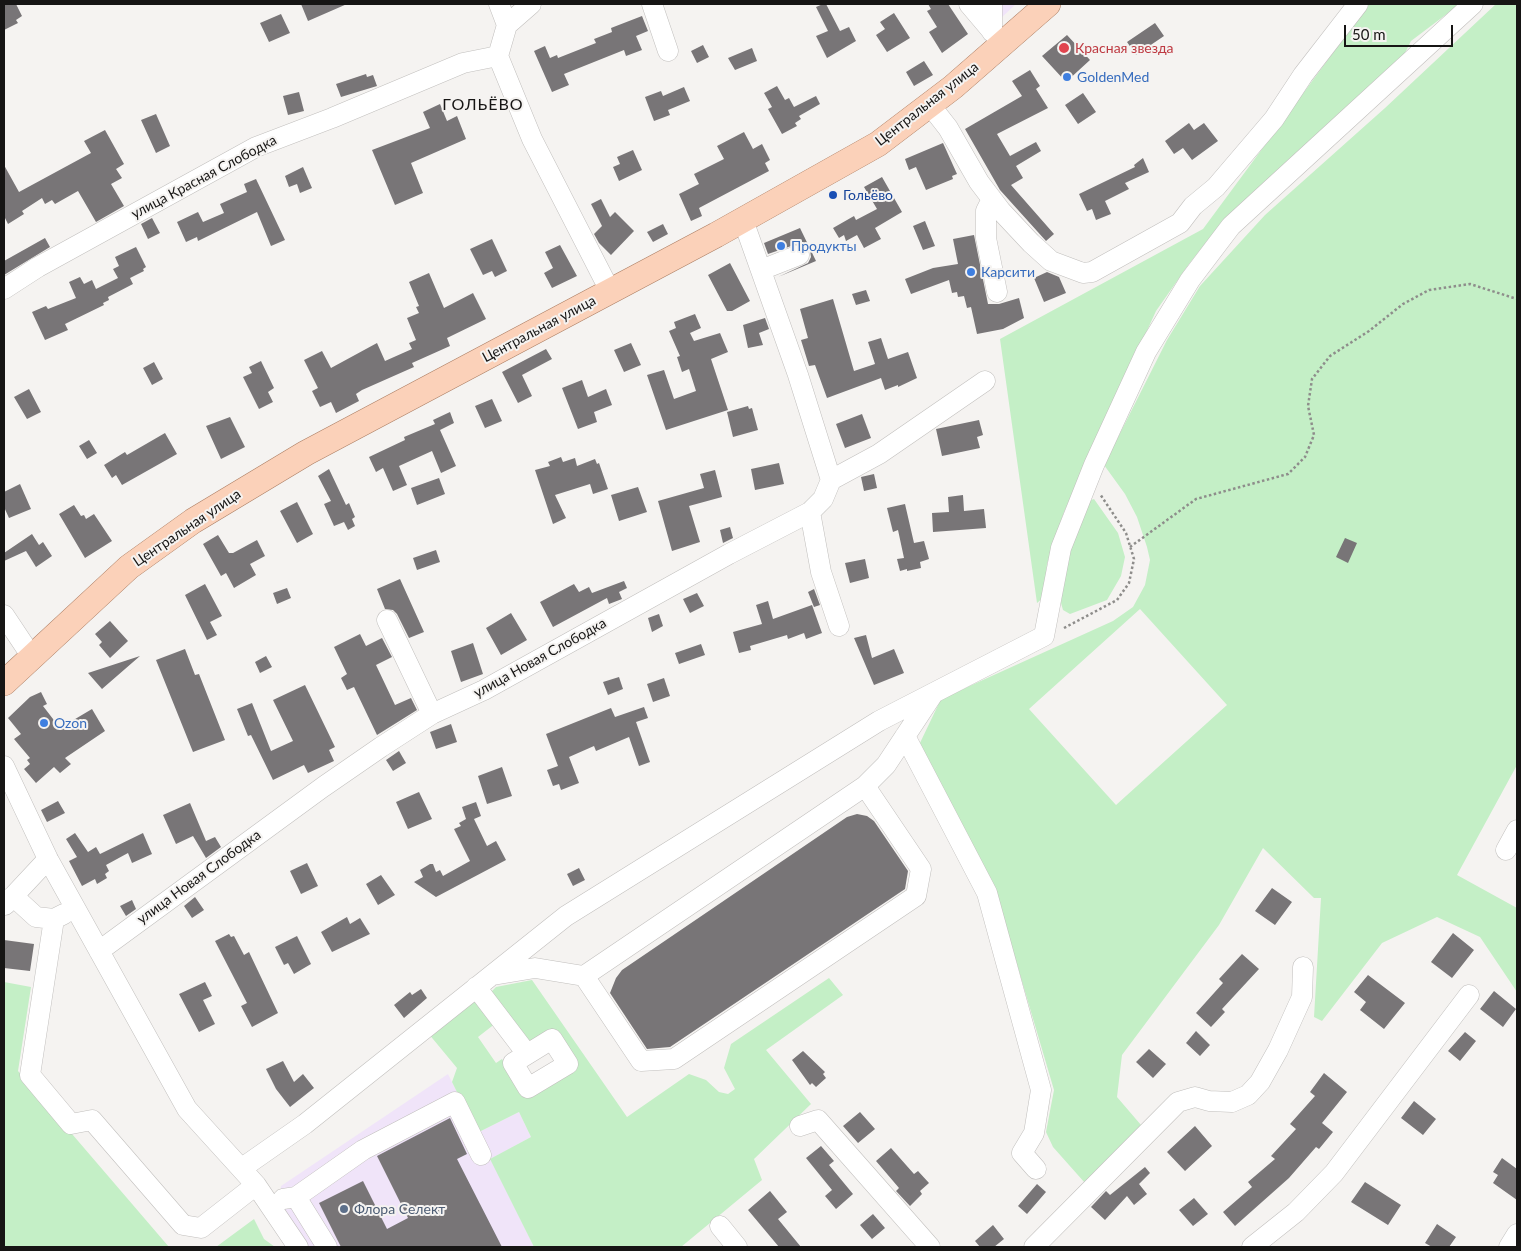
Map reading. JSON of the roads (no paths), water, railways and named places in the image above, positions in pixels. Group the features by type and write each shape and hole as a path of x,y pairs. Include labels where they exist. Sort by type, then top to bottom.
{"main road":[{"name":"Центральная улица","path":"4,683 129,567 193,520 306,453 610,292 878,144 930,105 997,38 1048,4"}],"street":[{"path":"499,4 507,25"},
{"path":"531,4 507,25 498,56 532,138 610,292"},
{"path":"652,4 668,51"},
{"path":"969,4 997,38"},
{"path":"992,4 997,38"},
{"path":"930,105 948,128 974,174 992,199 1031,243 1051,261 1083,273 1092,272 1180,223 1193,206 1216,187 1274,119 1303,75 1358,4"},
{"path":"242,1168 305,1124 566,916 880,721 1044,636 1061,548 1088,480 1146,352 1190,280 1231,226 1473,4"},
{"name":"улица Красная Слободка","path":"4,289 38,267 256,147 332,118 463,63 498,56"},
{"path":"992,199 986,211 986,238 996,292"},
{"path":"743,220 798,375 831,480 879,454 986,381"},
{"path":"761,270 799,255"},
{"name":"улица Новая Слободка","path":"99,951 323,787 432,714 484,690 728,554 810,512 823,499 831,480"},
{"path":"810,512 821,572 839,626"},
{"path":"4,615 32,657"},
{"path":"387,620 432,714"},
{"path":"484,981 535,968 584,976 865,786 886,765 934,692"},
{"path":"905,736 987,893 1041,1090 1034,1133 1022,1153 1036,1169"},
{"path":"4,766 48,859 187,1108 242,1168 298,1247"},
{"path":"584,976 641,1061 674,1058 916,896 921,869 865,786"},
{"path":"1506,850 1517,830"},
{"path":"48,859 8,901 36,917 54,919 75,908"},
{"path":"54,919 30,1075 71,1124 92,1120 183,1226 201,1228 260,1191"},
{"path":"1034,1247 1178,1102 1195,1097 1209,1101 1232,1102 1248,1095 1260,1082 1278,1050 1302,997 1303,967"},
{"path":"484,981 527,1054"},
{"path":"1252,1247 1296,1212 1334,1173 1469,995"},
{"path":"260,1191 280,1200 296,1196 363,1150 455,1102 482,1155"},
{"path":"800,1126 818,1120 930,1247"},
{"path":"296,1196 327,1247"},
{"path":"720,1226 737,1247"},
{"path":"1509,1247 1517,1234"}],"place":[{"name":"Красная звезда","path":"1064,48"},
{"name":"GoldenMed","path":"1067,77"},
{"name":"Гольёво","path":"833,195"},
{"name":"Продукты","path":"781,246"},
{"name":"Карсити","path":"971,272"},
{"name":"Ozon","path":"44,723"},
{"name":"Флора Селект","path":"344,1209"}],"district":[{"name":"ГОЛЬЁВО","path":"483,105"}]}
